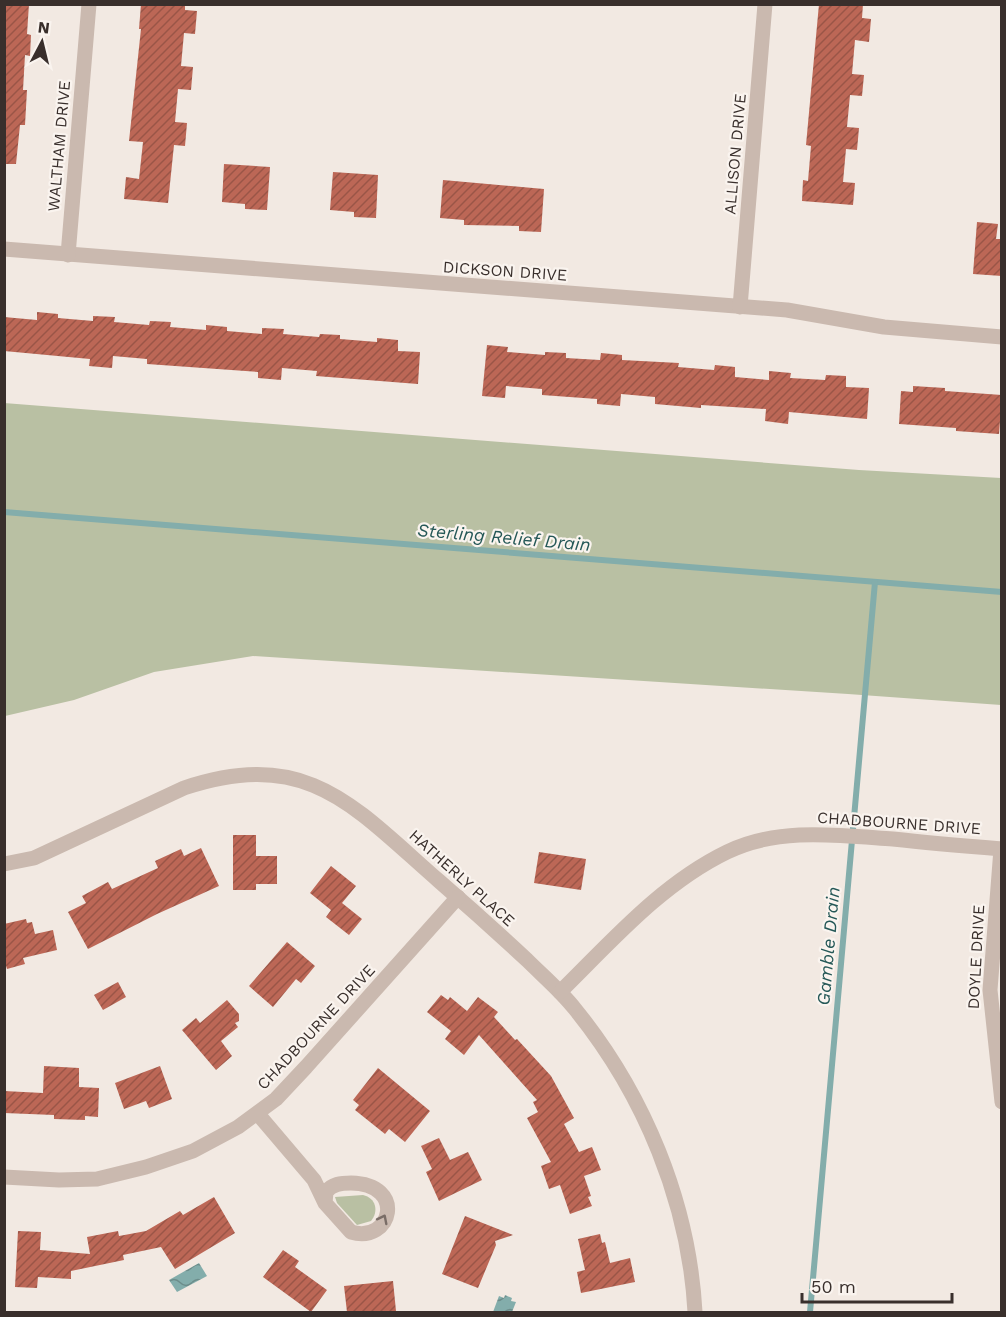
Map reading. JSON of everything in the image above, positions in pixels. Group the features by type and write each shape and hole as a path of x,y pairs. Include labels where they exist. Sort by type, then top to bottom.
{"street":[{"name":"WALTHAM DRIVE","path":"68,255 89,4"},
{"name":"ALLISON DRIVE","path":"740,307 765,4"},
{"name":"DICKSON DRIVE","path":"4,249 787,310 884,327 1002,337"},
{"name":"HATHERLY PLACE","path":"4,864 34,858 184,788 232,775 281,776 307,782 332,793 354,807 458,897 560,992 614,1062 654,1138 675,1197 694,1289 695,1312"},
{"name":"CHADBOURNE DRIVE","path":"560,992 645,909 690,874 727,852 757,841 778,836 804,834 840,835 1001,849"},
{"name":"DOYLE DRIVE","path":"1001,849 990,990 1002,1102"},
{"name":"CHADBOURNE DRIVE","path":"4,1177 59,1180 97,1179 193,1151 216,1140 258,1114 306,1067 458,897"},
{"path":"258,1114 314,1180 325,1203 351,1232 367,1234 381,1226 387,1210 386,1199 382,1193 368,1185 314,1180"},
{"path":"325,1203 328,1189 340,1183"}],"green space":[{"name":"Sterling Relief Drain","path":"4,403 859,470 1001,478 1001,705 253,656 154,672 74,700 5,716"},
{"path":"363,1195 371,1199 375,1205 375,1213 371,1221 357,1225 337,1203 335,1197"}],"water":[{"path":"199,1263 207,1276 177,1292 169,1280"},
{"path":"505,1295 512,1298 511,1301 516,1302 512,1312 493,1312 499,1296 504,1298"}],"building":[{"path":"4,4 29,4 27,34 31,35 30,56 25,55 23,90 27,90 25,125 20,125 16,164 4,164"},
{"path":"141,4 185,4 185,10 197,11 195,34 184,33 181,66 193,67 191,90 178,89 175,122 187,123 185,146 174,145 168,203 124,199 126,177 139,179 143,142 129,141 141,29 139,29"},
{"path":"819,4 863,4 862,18 871,19 869,42 855,40 852,74 864,75 862,96 850,95 847,127 859,128 857,150 846,149 843,182 855,183 853,205 802,201 803,180 808,181 811,146 806,145"},
{"path":"224,164 270,167 267,210 245,209 245,204 222,202"},
{"path":"333,172 378,175 376,218 354,217 354,212 330,210"},
{"path":"443,180 544,189 541,232 519,231 519,226 464,225 464,220 440,218"},
{"path":"977,222 998,224 996,239 1002,239 1002,276 973,274"},
{"path":"37,312 58,314 58,318 93,321 93,316 115,317 114,322 149,325 150,321 171,322 170,327 206,330 206,325 227,327 227,331 262,334 262,328 284,329 283,334 319,337 320,334 340,335 340,339 377,342 377,338 398,340 398,351 420,352 418,384 316,376 317,371 282,368 281,380 258,378 258,372 147,364 147,359 113,356 112,368 89,366 90,359 4,351 4,317 37,320"},
{"path":"487,345 508,347 507,352 545,355 545,352 566,353 566,358 600,360 601,353 622,355 622,360 679,363 678,367 714,370 715,365 735,367 735,377 769,380 769,371 791,373 790,378 825,380 826,375 846,376 846,387 869,388 867,419 789,412 788,424 765,421 766,409 701,405 701,408 655,404 655,397 621,394 620,406 597,404 597,399 542,395 542,389 506,386 505,398 482,396"},
{"path":"913,386 1002,395 999,434 899,424 901,391 913,392"},
{"path":"233,835 256,835 256,856 277,856 277,884 256,884 256,890 233,890"},
{"path":"201,848 219,886 88,949 68,912 86,903 82,896 108,882 112,889 158,868 155,861 181,849 184,856"},
{"path":"539,852 586,859 581,890 534,883"},
{"path":"331,866 356,886 342,903 362,919 349,935 326,917 331,910 310,893"},
{"path":"26,919 27,923 32,922 35,934 53,930 57,950 23,958 25,964 7,969 4,959 4,924"},
{"path":"287,942 315,966 301,983 296,979 273,1007 249,986"},
{"path":"118,982 126,997 103,1010 94,995"},
{"path":"441,995 448,1000 450,997 467,1011 478,997 498,1012 494,1017 551,1076 574,1118 564,1124 579,1152 592,1147 601,1170 584,1176 592,1206 570,1214 560,1185 549,1189 541,1166 551,1162 527,1118 538,1112 533,1102 537,1100 479,1035 464,1055 445,1039 451,1031 427,1012"},
{"path":"227,1000 239,1014 239,1021 235,1023 238,1027 221,1041 232,1056 216,1070 182,1030 196,1018 200,1023"},
{"path":"44,1066 79,1068 79,1087 99,1088 98,1117 85,1116 85,1120 54,1119 54,1115 4,1113 4,1091 43,1093"},
{"path":"160,1066 172,1099 149,1108 146,1101 124,1109 115,1083"},
{"path":"378,1068 430,1111 405,1142 389,1129 385,1134 355,1110 359,1105 353,1100"},
{"path":"439,1138 450,1160 468,1152 482,1180 439,1201 426,1172 432,1169 421,1146"},
{"path":"214,1197 235,1233 175,1269 161,1247 123,1255 124,1260 71,1271 71,1279 38,1277 37,1288 15,1287 18,1231 41,1232 40,1250 90,1254 87,1237 118,1231 119,1236 146,1231 180,1211 183,1215"},
{"path":"465,1216 513,1235 495,1241 496,1245 478,1288 442,1274"},
{"path":"600,1234 602,1243 605,1242 610,1263 630,1258 635,1282 581,1293 577,1272 585,1270 578,1239"},
{"path":"283,1250 299,1261 295,1267 327,1290 311,1312 263,1277"},
{"path":"393,1281 396,1311 347,1312 344,1286"}],"waterway":[{"name":"Sterling Relief Drain","path":"4,512 1002,592"},
{"name":"Gamble Drain","path":"810,1312 875,582"}]}
